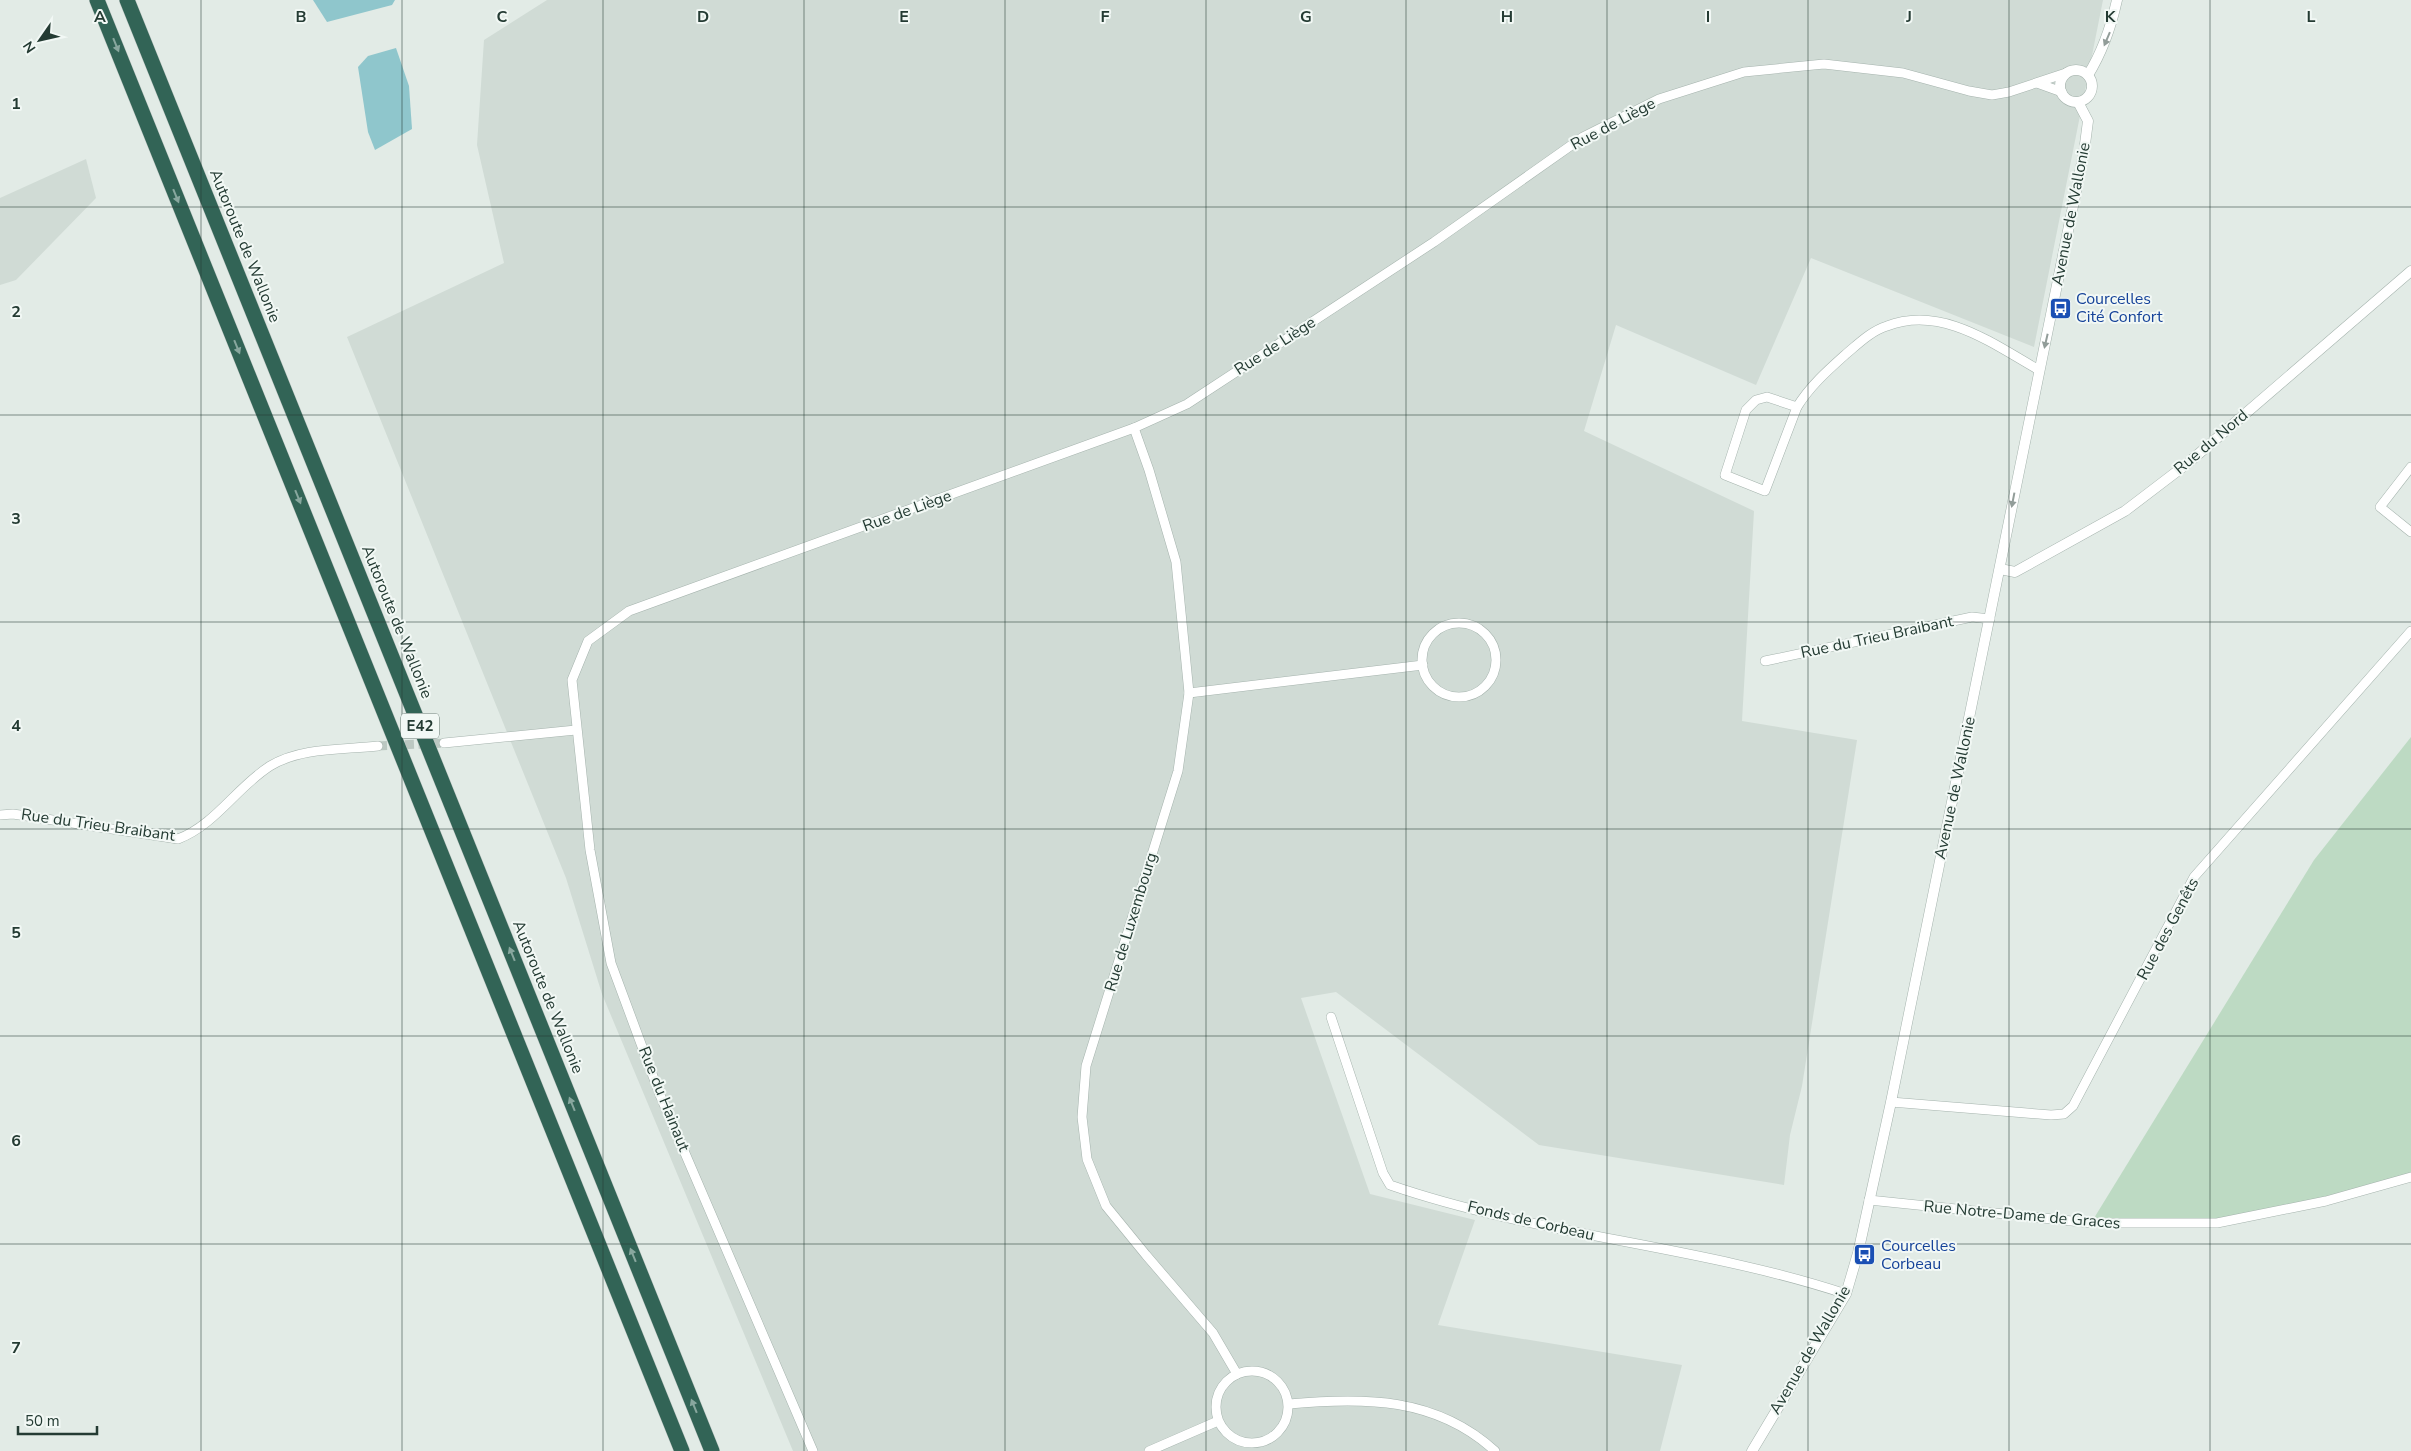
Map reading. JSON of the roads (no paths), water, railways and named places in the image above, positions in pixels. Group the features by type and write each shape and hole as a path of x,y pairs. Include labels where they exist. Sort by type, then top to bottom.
{"highway":[{"name":"E42","path":"98,0 682,1451"},
{"name":"Autoroute de Wallonie","path":"127,0 712,1451"}],"street":[{"path":"2088,75 2098,59 2111,29 2117,0"},
{"name":"Rue de Liège","path":"576,730 572,680 588,641 629,611 1134,428 1187,404 1434,242 1583,138 1659,99 1744,72 1824,64 1903,73 1969,91 1992,94 2066,73"},
{"path":"2080,70 2088,75 2091,79 2092,89 2087,97 2078,102 2068,100 2062,92 2061,82 2066,73 2080,70"},
{"path":"2036,83 2062,92"},
{"name":"Avenue de Wallonie","path":"1752,1451 1846,1294 1858,1253 1891,1102 1990,619 2088,121 2078,102"},
{"name":"Rue du Nord","path":"2000,569 2015,572 2124,511 2188,462 2411,271"},
{"path":"1796,407 1767,397 1756,400 1746,410 1725,475 1765,491 1796,407 1808,390 1864,339 1886,326 1909,320 1933,320 1970,331 2039,370"},
{"name":"Rue de Luxembourg","path":"1134,428 1176,562 1189,693 1178,771 1086,1066 1082,1117 1086,1158 1106,1206 1214,1333 1237,1374"},
{"path":"2411,467 2380,507 2411,532"},
{"name":"Rue du Trieu Braibant","path":"1765,661 1972,617 1990,619"},
{"path":"1458,623 1479,629 1494,648 1496,660 1494,672 1488,683 1479,691 1461,696 1444,694 1434,687 1427,677 1423,665 1424,650 1431,636 1439,630 1458,623"},
{"name":"Rue des Genêts","path":"1891,1102 2051,1115 2064,1114 2073,1106 2194,877 2411,631"},
{"path":"1189,693 1423,665"},
{"path":"444,743 576,730"},
{"name":"Rue du Hainaut","path":"576,730 590,850 611,963 660,1095 813,1451"},
{"name":"Rue du Trieu Braibant","path":"0,815 13,814 178,839 204,825 250,782 270,766 288,757 306,752 378,746"},
{"name":"Fonds de Corbeau","path":"1331,1017 1383,1173 1390,1185 1472,1208 1736,1265 1817,1284 1846,1294"},
{"name":"Rue Notre-Dame de Graces","path":"1869,1200 2091,1223 2217,1223 2326,1201 2411,1177"},
{"path":"1248,1371 1260,1371 1271,1375 1280,1383 1286,1393 1289,1404 1288,1416 1277,1435 1257,1447 1234,1439 1225,1431 1218,1421 1216,1405 1220,1389 1227,1380 1237,1374 1248,1371"},
{"path":"1289,1404 1344,1399 1398,1403 1443,1418 1476,1434 1495,1451"},
{"path":"1149,1451 1218,1421"}],"water":[{"path":"313,0 395,0 392,5 327,22"},
{"path":"396,48 409,86 412,129 375,150 368,132 358,67 368,56"}],"tunnel":[{"path":"378,746 444,743"}],"place":[{"name":"Courcelles Cité Confort","path":"2060,308"},
{"name":"Courcelles Corbeau","path":"1865,1255"}]}
